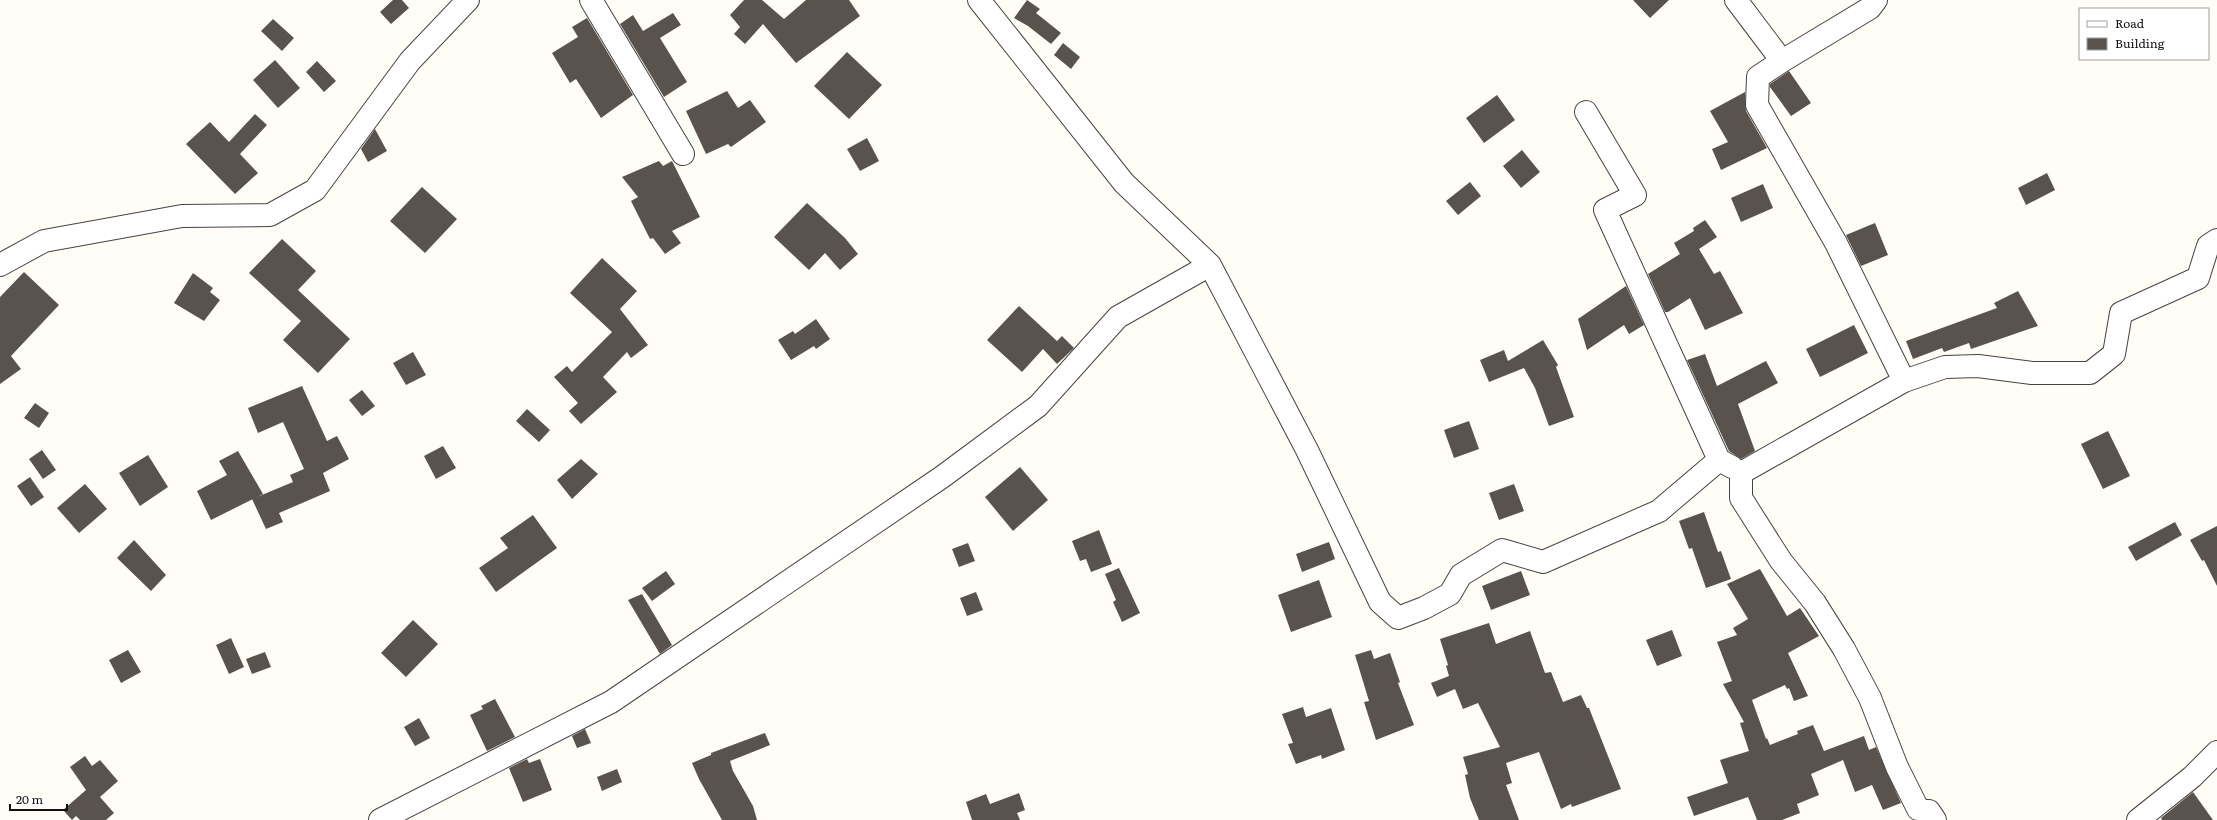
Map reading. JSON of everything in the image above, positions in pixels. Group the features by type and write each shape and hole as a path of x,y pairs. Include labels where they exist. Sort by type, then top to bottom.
{"street":[{"path":"0,265 44,241 182,216 270,215 315,190 410,61 468,0"},
{"path":"591,0 683,154"},
{"path":"979,0 1124,183 1210,265 1308,450 1380,602 1398,618 1424,608 1450,594 1461,574 1502,550 1543,562 1660,511 1719,460"},
{"path":"1736,0 1782,62"},
{"path":"1876,0 1870,8 1758,77 1757,105 1836,243 1904,381"},
{"path":"1586,112 1636,195 1605,210 1719,460 1741,473"},
{"path":"1741,473 1904,381 1945,367 1978,366 2032,373 2090,373 2114,354 2121,313 2198,278 2208,246 2217,240"},
{"path":"380,820 618,697 942,477 1038,406 1118,317 1210,265"},
{"path":"1741,473 1741,498 1781,561 1815,603 1844,649 1870,698 1897,767 1918,809 1929,811 1935,820"},
{"path":"2138,820 2192,777 2217,752"}],"building":[{"path":"393,0 402,0 409,8 391,24 380,12"},
{"path":"744,0 762,0 784,19 806,0 849,0 860,16 796,63 763,24 745,44 734,34 740,27 730,15"},
{"path":"1027,0 1040,9 1036,13 1061,33 1051,44 1028,26 1014,18"},
{"path":"1633,0 1669,0 1650,18"},
{"path":"673,13 681,25 660,38 687,82 664,97 620,24 633,15 643,31"},
{"path":"587,18 633,95 601,118 576,79 570,83 552,53 578,37 572,27"},
{"path":"273,19 294,38 282,51 261,31"},
{"path":"1063,43 1080,57 1071,69 1054,55"},
{"path":"847,52 882,85 849,119 814,86"},
{"path":"275,60 300,88 278,108 253,80"},
{"path":"317,61 336,81 324,92 306,72"},
{"path":"1789,71 1811,103 1791,116 1770,87 1770,84"},
{"path":"727,91 738,108 750,100 766,122 731,147 728,144 706,154 686,111"},
{"path":"1745,92 1746,111 1767,148 1721,170 1712,149 1728,142 1710,111"},
{"path":"1497,95 1515,120 1484,143 1466,118"},
{"path":"255,114 267,125 240,154 258,173 235,194 186,144 210,122 229,142"},
{"path":"375,129 387,151 368,162 361,149"},
{"path":"867,138 879,161 860,171 847,149"},
{"path":"1522,150 1540,172 1521,188 1503,166"},
{"path":"659,161 663,166 672,161 700,217 672,231 681,243 665,254 653,238 650,239 631,201 638,197 622,177"},
{"path":"2047,173 2055,190 2026,205 2018,188"},
{"path":"1470,182 1481,196 1458,215 1446,201"},
{"path":"1763,184 1773,208 1741,222 1731,198"},
{"path":"422,187 457,219 425,253 390,221"},
{"path":"807,203 845,238 858,254 840,270 825,253 809,270 774,237"},
{"path":"1705,220 1717,237 1699,249 1714,274 1720,271 1743,313 1705,330 1690,298 1668,312 1665,312 1648,274 1680,254 1674,243 1694,231 1693,228"},
{"path":"1875,223 1888,255 1861,266 1846,235"},
{"path":"282,239 316,271 298,290 350,339 318,373 283,340 301,321 249,273"},
{"path":"602,258 637,291 620,309 648,345 631,358 627,352 603,377 617,392 581,424 569,411 578,403 554,377 567,366 572,372 612,332 570,293"},
{"path":"24,272 59,305 11,356 21,369 0,384 0,297"},
{"path":"193,273 213,288 210,292 220,300 204,321 174,303"},
{"path":"1626,286 1644,325 1629,334 1624,325 1587,350 1578,319"},
{"path":"2018,291 2038,326 1971,349 1969,343 1944,352 1942,348 1913,359 1906,341 1997,308 1994,303"},
{"path":"1019,306 1057,341 1062,336 1074,348 1057,364 1043,349 1022,372 987,340"},
{"path":"816,319 830,339 816,349 814,346 791,360 778,340 793,331 795,334"},
{"path":"1854,325 1868,353 1820,377 1806,349"},
{"path":"1543,340 1558,365 1556,367 1574,417 1549,426 1535,388 1524,368 1489,382 1480,360 1504,350 1508,361"},
{"path":"413,352 426,375 406,385 393,363"},
{"path":"1705,354 1717,386 1766,361 1778,383 1738,404 1755,451 1741,459 1729,451 1687,360"},
{"path":"302,386 327,441 337,436 349,459 323,473 330,491 279,513 283,522 266,529 252,499 293,482 290,475 304,469 283,422 258,433 248,408"},
{"path":"362,390 375,406 362,416 349,400"},
{"path":"35,403 49,413 39,428 24,418"},
{"path":"527,409 550,430 539,442 516,421"},
{"path":"1469,421 1479,449 1454,458 1444,430"},
{"path":"2108,431 2130,476 2103,489 2081,444"},
{"path":"443,446 456,468 436,479 424,456"},
{"path":"42,450 56,470 43,479 29,459"},
{"path":"238,451 263,494 211,520 197,491 227,475 219,461"},
{"path":"148,455 168,487 140,506 119,473"},
{"path":"581,459 598,474 572,499 557,480"},
{"path":"1020,467 1048,500 1013,531 985,497"},
{"path":"30,477 44,497 31,506 17,486"},
{"path":"85,484 107,509 79,533 57,508"},
{"path":"1514,484 1524,511 1499,520 1489,493"},
{"path":"1704,512 1718,552 1721,551 1731,579 1706,588 1692,548 1689,549 1679,521"},
{"path":"533,515 557,548 496,592 479,568 508,548 500,538"},
{"path":"2175,522 2182,535 2136,561 2128,547"},
{"path":"2217,526 2217,586 2204,560 2202,561 2190,540"},
{"path":"1099,530 1112,564 1091,572 1086,559 1080,561 1072,541"},
{"path":"134,540 166,575 151,591 117,558"},
{"path":"1329,542 1335,559 1302,572 1296,554"},
{"path":"968,543 975,561 959,567 952,549"},
{"path":"1119,568 1140,613 1122,622 1113,602 1116,600 1105,574"},
{"path":"1760,569 1787,616 1800,608 1819,636 1788,653 1808,696 1794,701 1789,688 1787,689 1785,685 1752,700 1766,739 1767,738 1770,745 1798,734 1797,731 1813,725 1824,751 1864,736 1869,750 1876,747 1901,803 1883,810 1872,785 1855,792 1843,760 1811,774 1819,795 1797,804 1800,813 1782,820 1757,820 1748,797 1694,816 1687,797 1728,783 1720,760 1749,751 1740,723 1744,722 1723,684 1732,681 1717,642 1737,635 1733,628 1748,619 1727,584"},
{"path":"666,571 675,584 652,601 642,588"},
{"path":"1521,571 1530,595 1491,610 1482,586"},
{"path":"1319,580 1332,617 1291,632 1278,595"},
{"path":"976,592 983,610 967,616 960,598"},
{"path":"642,594 672,645 660,654 628,600"},
{"path":"413,620 438,644 406,677 381,653"},
{"path":"1489,623 1496,644 1530,631 1545,673 1551,672 1563,702 1581,695 1587,708 1589,708 1621,789 1572,807 1571,804 1561,809 1539,752 1506,763 1512,783 1506,785 1519,820 1479,820 1470,798 1465,775 1468,774 1463,757 1500,747 1478,703 1463,709 1455,689 1437,697 1431,683 1449,676 1446,666 1448,665 1440,639"},
{"path":"1672,630 1682,656 1657,666 1646,640"},
{"path":"231,638 244,667 229,674 216,645"},
{"path":"128,650 141,672 121,683 109,660"},
{"path":"1371,650 1374,659 1390,653 1400,682 1398,683 1414,725 1376,740 1364,702 1369,701 1355,655"},
{"path":"265,652 271,667 252,674 246,659"},
{"path":"495,699 515,737 487,751 470,715 483,709 481,706"},
{"path":"1303,707 1306,717 1331,708 1345,750 1322,759 1321,755 1296,764 1288,744 1293,743 1282,714"},
{"path":"419,718 430,738 415,746 404,727"},
{"path":"585,729 591,743 577,748 572,736"},
{"path":"765,733 770,745 730,761 733,771 753,806 757,820 722,820 699,779 692,763 711,755 711,753"},
{"path":"85,756 92,766 100,760 118,781 100,797 114,813 106,820 80,820 76,816 72,820 63,810 86,790 70,767"},
{"path":"527,759 529,763 540,759 552,790 523,802 509,768"},
{"path":"617,769 622,782 602,791 597,777"},
{"path":"2193,792 2213,820 2162,820 2161,818"},
{"path":"1019,793 1025,810 1017,813 1020,820 972,820 966,802 986,794 990,804"}]}
